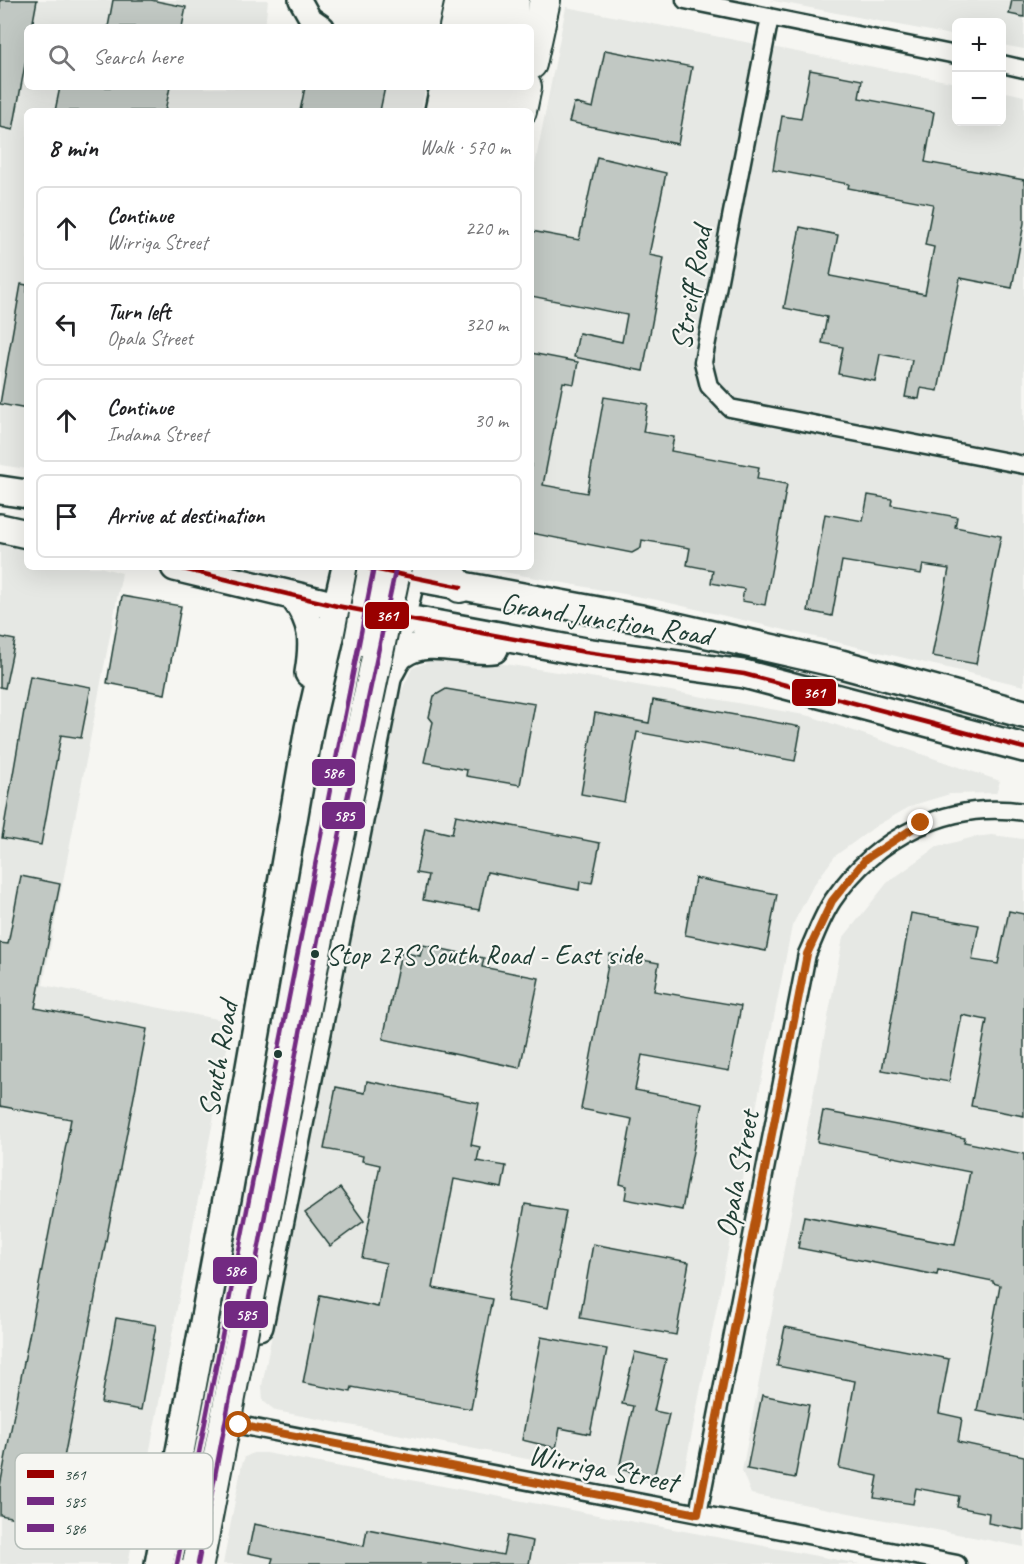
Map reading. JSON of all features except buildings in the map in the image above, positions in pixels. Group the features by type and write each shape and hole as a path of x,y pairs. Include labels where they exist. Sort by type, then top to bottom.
{"highway":[{"path":"456,24 462,0"},
{"path":"482,24 486,0"},
{"path":"510,24 514,0"},
{"path":"534,50 545,0"},
{"path":"440,108 443,90"},
{"path":"465,108 468,90"},
{"path":"492,108 495,90"},
{"path":"522,108 525,90"},
{"path":"0,490 24,494"},
{"path":"0,528 24,533"},
{"name":"Grand Junction Road","path":"187,570 295,598 337,606 534,642 744,674 1024,748"},
{"name":"South Road","path":"180,1453 227,1199 309,728 345,570"},
{"path":"199,1453 373,570"},
{"path":"210,1564 388,674 404,618 407,570"},
{"path":"213,1486 322,918 407,570"},
{"name":"Grand Junction Road","path":"407,570 452,577 863,670 1024,714"},
{"path":"295,598 308,615 311,637 305,694 309,728"},
{"path":"388,674 400,655 412,649 443,646 486,650 534,642"},
{"path":"323,668 351,649 370,652 388,674"},
{"name":"South Road","path":"159,1564 162,1549"},
{"path":"177,1564 180,1549"},
{"path":"198,1564 201,1549"}],"street":[{"path":"300,0 310,18 319,24"},
{"path":"686,0 952,54"},
{"name":"Streiff Road","path":"770,17 703,362 709,386 730,408 1024,465"},
{"path":"1006,65 1024,69"},
{"name":"Opala Street","path":"698,1514 807,954 832,901 866,859 921,823 965,811 1024,812"},
{"name":"Wirriga Street","path":"239,1425 957,1564"}],"shaded area":[{"path":"0,0 268,0 265,24 24,24 24,90 425,90 422,108 24,108 24,469 0,465"},
{"path":"769,0 1024,0 1024,49 1006,46 1006,18 952,18 952,35"},
{"path":"566,7 952,82 952,126 1006,126 1006,92 1024,96 1024,686 657,600 492,570 534,570 534,170"},
{"path":"0,544 24,549 24,570 111,570 122,573 43,985 232,1022 149,1453 15,1453 15,1549 131,1549 128,1564 0,1564"},
{"path":"433,660 477,660 603,679 810,716 1000,781 996,793 950,794 913,805 876,826 835,856 813,886 792,926 684,1473 676,1485 663,1485 276,1411 263,1401 262,1386 355,904 399,697 412,668"},
{"path":"992,835 1024,839 1024,1547 751,1494 742,1471 843,938 887,883 937,847 974,837"},
{"path":"253,1453 266,1453 860,1564 223,1564 242,1464 245,1457"}],"transit line":[{"name":"361","path":"187,570 337,606 585,652 744,674 1024,748"},
{"name":"586","path":"199,1453 373,570"},
{"name":"361","path":"379,570 461,587"},
{"name":"585","path":"213,1486 322,918 395,570"},
{"name":"586","path":"177,1564 180,1549"},
{"name":"585","path":"198,1564 201,1549"}],"place":[{"name":"Stop 27S South Road - East side","path":"315,954"}],"route":[{"path":"239,1425 698,1514 807,954 832,901 866,859 921,823"}]}
